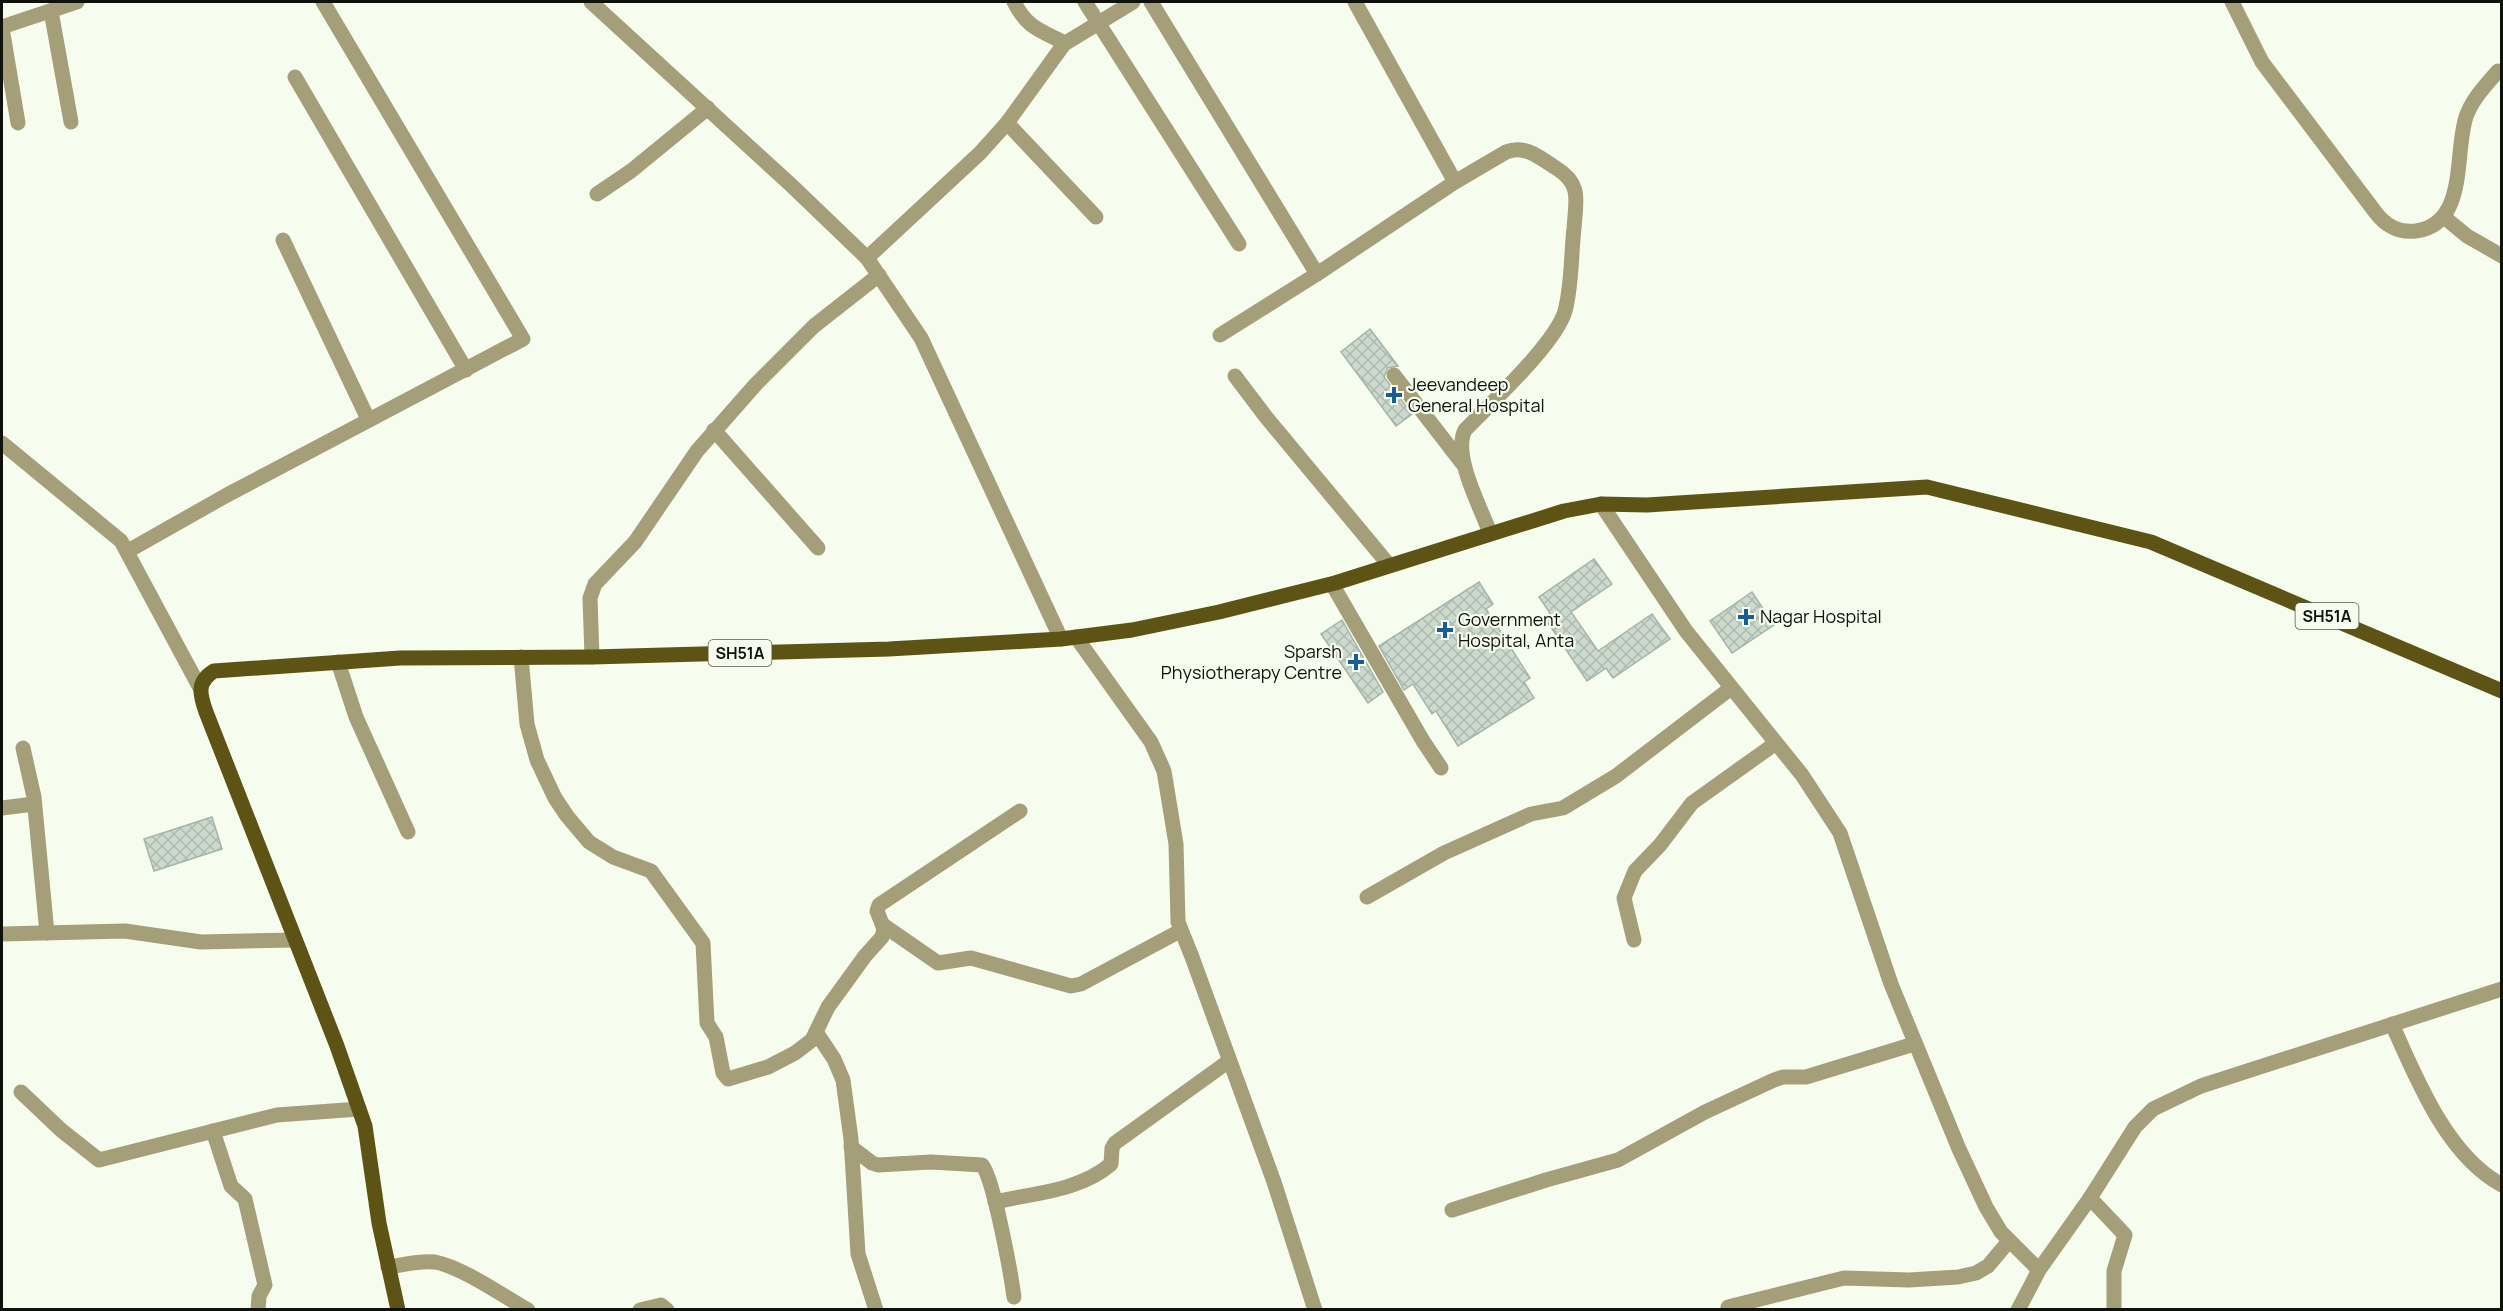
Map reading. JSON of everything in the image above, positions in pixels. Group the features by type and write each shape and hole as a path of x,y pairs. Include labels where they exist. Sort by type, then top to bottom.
{"main road":[{"name":"SH51A","path":"200,688 207,675 218,670 400,658 592,657 889,649 1069,638 1184,620 1332,584 1532,520 1601,504 1647,505 1927,487 2151,542 2502,691"},
{"path":"200,688 206,712 359,1109 368,1138 379,1223 398,1310"}],"street":[{"path":"18,123 2,28 77,2"},
{"path":"128,551 368,419 466,370 523,337 322,2"},
{"path":"591,2 708,108 867,258 921,338 1069,638 1151,742 1164,771 1176,844 1180,931 1192,957 1274,1182 1315,1310"},
{"path":"1014,2 1022,17 1029,24 1065,43"},
{"path":"1084,2 1239,244"},
{"path":"867,258 955,179 1007,123 1065,43 1096,22 1133,2"},
{"path":"1151,2 1317,274"},
{"path":"1354,2 1455,182"},
{"path":"2232,2 2262,62 2380,219 2391,227 2411,231 2425,229 2444,217 2455,193 2459,148 2466,116 2475,99 2498,71"},
{"path":"51,11 71,122"},
{"path":"295,77 466,370"},
{"path":"597,194 631,171 708,108"},
{"path":"1007,123 1096,217"},
{"path":"1221,335 1455,182 1506,152 1521,148 1563,172 1570,178 1575,188 1570,268 1563,316 1551,338 1465,430 1461,444 1464,466 1490,533"},
{"path":"2444,217 2467,236 2502,256"},
{"path":"283,240 368,419"},
{"path":"592,657 591,590 645,530 684,469 714,430 783,355 834,309 879,274"},
{"path":"1394,375 1464,466"},
{"path":"1235,376 1266,417 1389,565"},
{"path":"714,430 818,548"},
{"path":"2,443 115,534 128,551 200,688"},
{"path":"1601,504 1686,631 1814,791 1840,833 1891,984 1914,1044 1978,1191 2009,1241 2039,1270"},
{"path":"1332,584 1422,741 1441,768"},
{"path":"522,657 527,724 537,760 555,798 589,842 613,857 651,871 703,943 707,1023 716,1037 724,1076 731,1078 768,1067 795,1053 812,1040 828,1007 865,956 882,937 883,925"},
{"path":"338,662 356,717 408,832"},
{"path":"1367,897 1444,853 1531,814 1563,808 1616,776 1731,688"},
{"path":"1634,940 1624,896 1635,871 1660,845 1692,803 1776,743"},
{"path":"23,748 34,804 47,933"},
{"path":"2,808 34,804"},
{"path":"1020,811 879,905 876,911 883,925 938,963 971,958 1071,986 1081,984 1180,931"},
{"path":"2,934 125,931 201,942 295,940"},
{"path":"2018,1310 2039,1270 2090,1198 2135,1127 2153,1109 2201,1086 2502,989"},
{"path":"2392,1024 2421,1089 2454,1142 2502,1185"},
{"path":"816,1032 840,1072 851,1147 858,1254 876,1310"},
{"path":"1452,1210 1618,1160 1704,1112 1774,1080 1783,1077 1806,1077 1914,1044"},
{"path":"995,1202 1075,1185 1101,1171 1111,1164 1112,1148 1115,1143 1229,1060"},
{"path":"21,1092 61,1130 99,1160 277,1115 359,1109"},
{"path":"213,1131 231,1186 245,1199 265,1286 259,1296 258,1310"},
{"path":"851,1147 878,1165 931,1162 978,1163 986,1170 995,1202 1014,1298"},
{"path":"2090,1198 2125,1235 2114,1271 2114,1310"},
{"path":"1728,1307 1763,1305 1844,1278 1908,1280 1958,1277 1976,1273 1988,1266 2009,1241"},
{"path":"388,1267 437,1262 477,1280 528,1310"},
{"path":"640,1310 661,1305 667,1310"}],"building":[{"path":"1370,329 1398,366 1388,368 1384,377 1412,414 1396,426 1341,352"},
{"path":"1594,559 1612,584 1571,612 1598,651 1652,614 1670,639 1613,678 1606,668 1587,681 1544,617 1550,613 1539,597"},
{"path":"1479,582 1493,604 1486,609 1530,678 1524,682 1534,698 1458,746 1436,711 1432,714 1413,684 1404,690 1379,646"},
{"path":"1752,592 1774,625 1732,653 1710,621"},
{"path":"1342,620 1383,692 1368,703 1321,634"},
{"path":"212,817 222,849 154,871 144,839"}],"place":[{"name":"Jeevandeep General Hospital","path":"1394,395"},
{"name":"Nagar Hospital","path":"1746,617"},
{"name":"Government Hospital, Anta","path":"1445,630"},
{"name":"Sparsh Physiotherapy Centre","path":"1356,662"}]}
